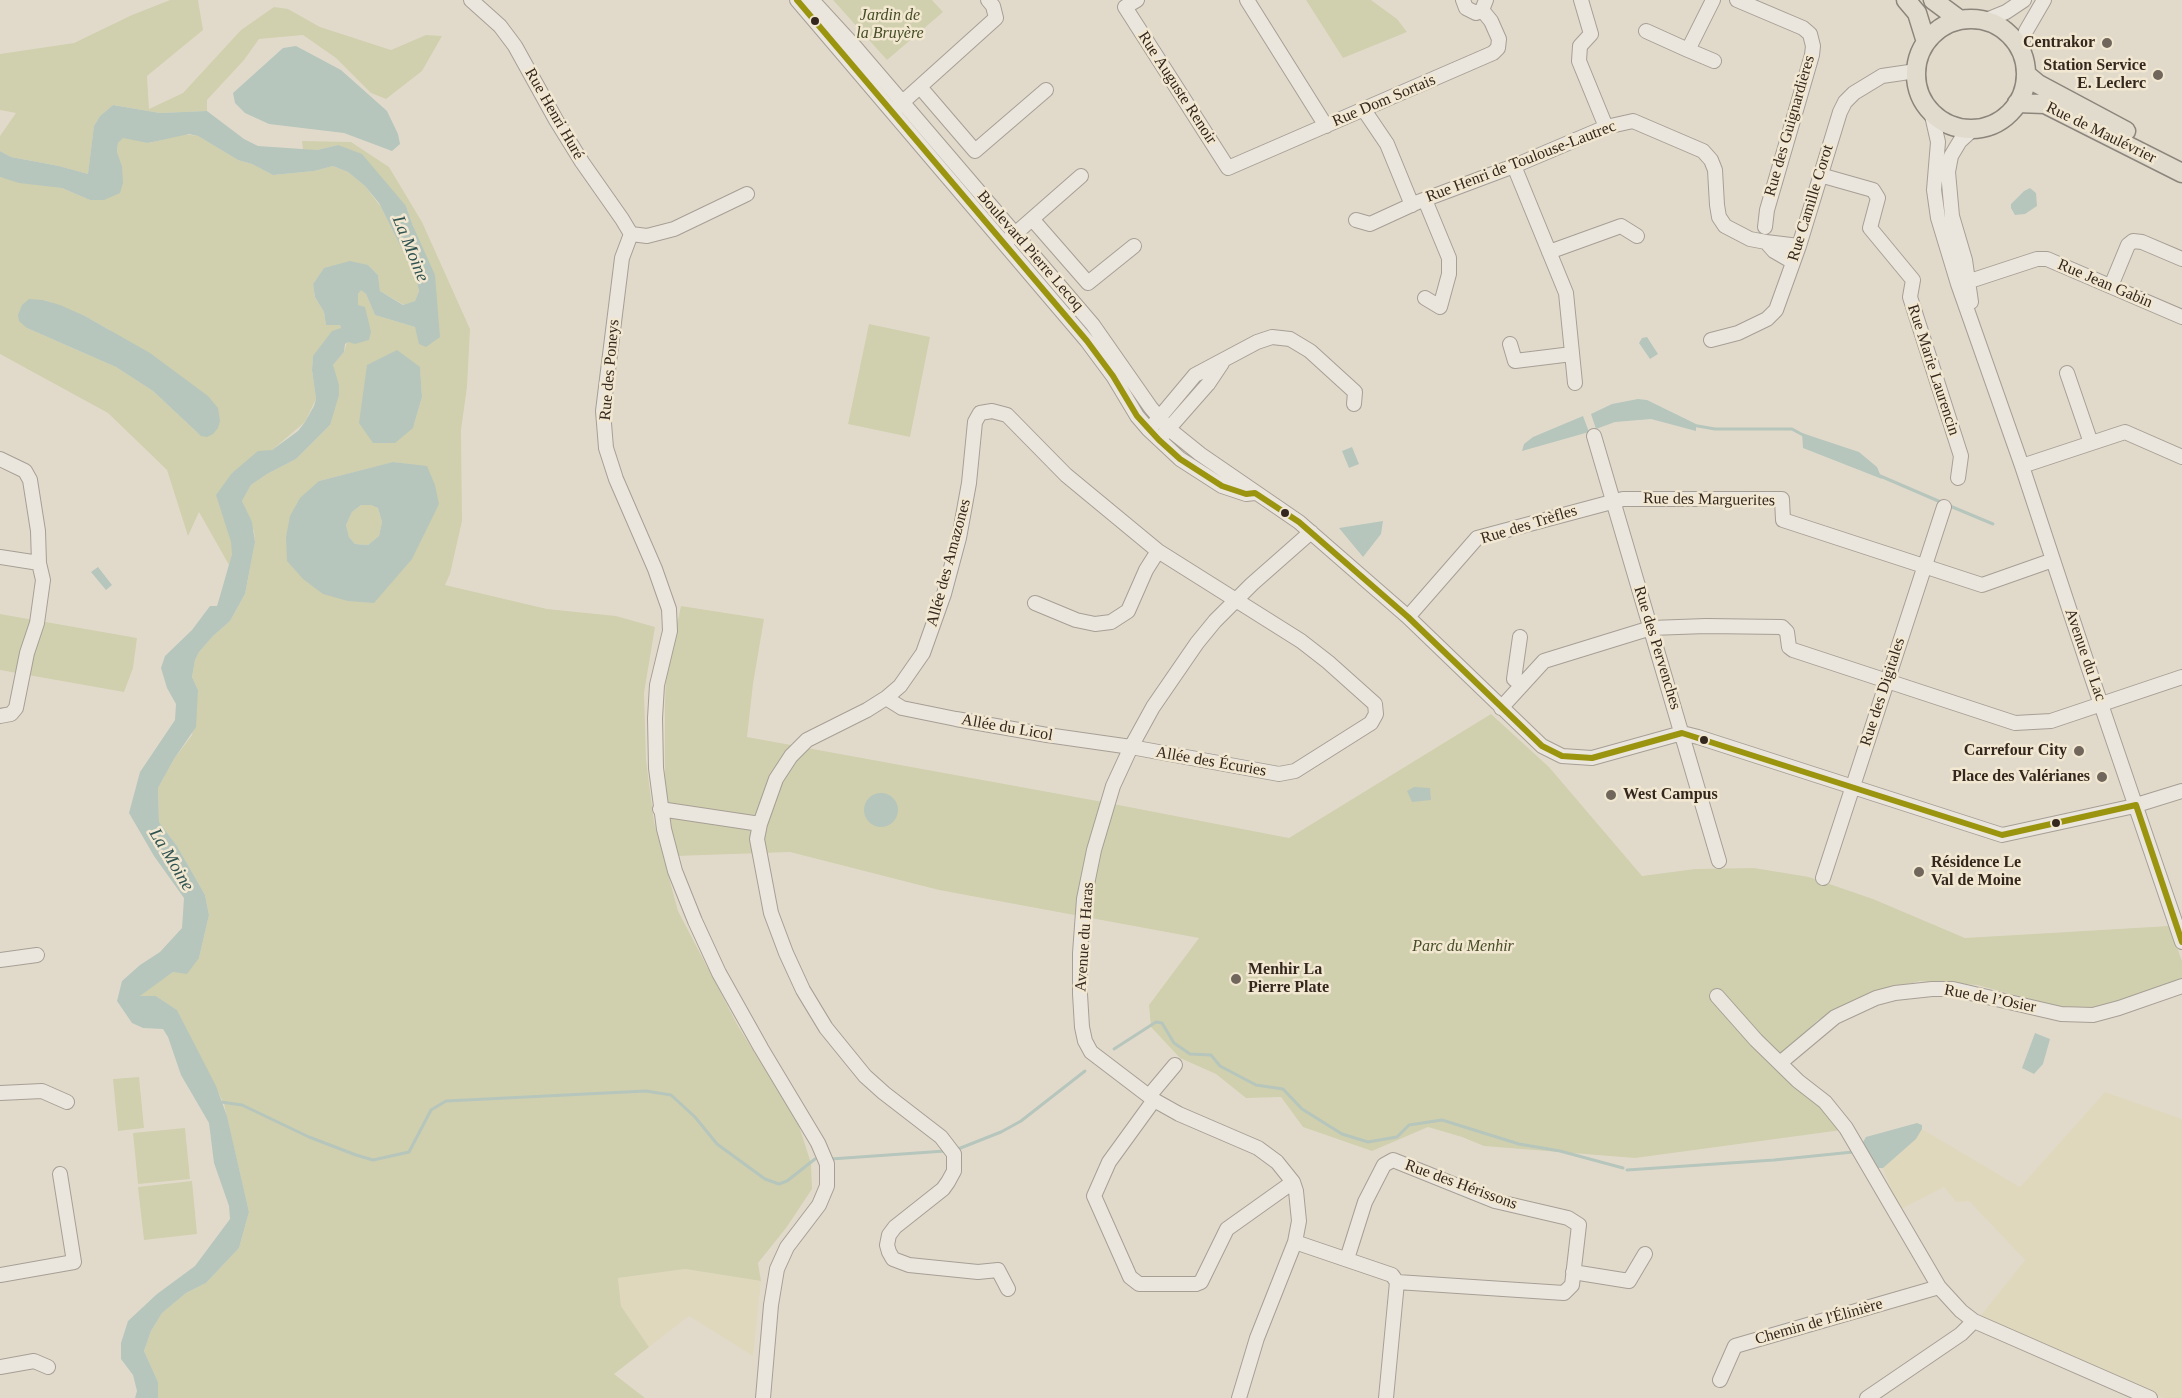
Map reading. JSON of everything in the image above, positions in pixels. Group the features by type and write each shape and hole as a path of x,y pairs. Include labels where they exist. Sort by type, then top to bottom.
{"main road":[{"path":"1906,0 1917,12 1926,42"},
{"path":"1933,0 1960,20"},
{"path":"1960,20 1984,21 1999,27 2012,37 2020,51 2026,74 2017,103 2006,116 1990,125 1973,129 1955,127 1939,119 1926,106 1918,89 1916,71 1918,56 1926,42 1941,28 1960,20"},
{"name":"Rue de Maulévrier","path":"2026,74 2038,84 2182,163"},
{"name":"Rue de Maulévrier","path":"2017,103 2045,104 2182,173"}],"street":[{"name":"Rue Henri Huré","path":"471,0 500,26 515,46 561,128 631,234"},
{"name":"Boulevard Pierre Lecoq","path":"797,0 1015,234 1093,324 1169,429 1200,454 1311,532 1408,617 1542,746 1562,756 1578,759 1592,758 1682,734"},
{"name":"Boulevard Pierre Lecoq","path":"812,0 1004,243 1087,341 1113,376 1137,416 1154,435 1180,459 1222,486 1246,494 1255,493"},
{"path":"896,107 996,18 993,6 988,0"},
{"path":"1247,0 1326,126"},
{"path":"1463,0 1468,11 1476,13 1484,5"},
{"path":"1581,0 1591,34 1580,46 1579,61 1606,128"},
{"path":"1688,50 1713,0"},
{"name":"Rue des Guignardières","path":"1737,0 1803,28 1810,34 1813,46 1767,210 1765,227"},
{"path":"1984,21 2006,12 2024,0"},
{"path":"2020,51 2026,31 2044,0"},
{"name":"Rue Auguste Renoir","path":"1131,4 1228,168"},
{"name":"Rue Dom Sortais","path":"1228,168 1493,53 1498,48 1499,39 1484,5"},
{"path":"1646,31 1714,61"},
{"name":"Rue Camille Corot","path":"1711,340 1738,333 1767,319 1776,310 1799,246 1840,112 1854,93 1882,76 1916,71"},
{"path":"920,87 975,151 1046,90"},
{"path":"1364,110 1387,144 1449,258 1449,274 1440,307 1425,298"},
{"name":"Avenue du Lac","path":"1931,111 1938,142 1934,190 1938,218 1963,282 1987,368 2182,942"},
{"name":"Rue Henri de Toulouse-Lautrec","path":"1356,220 1370,224 1418,202 1606,128 1633,121 1703,151 1711,160 1715,170 1719,217 1725,226 1750,239 1799,246"},
{"name":"Avenue du Lac","path":"1963,282 1965,260 1952,216 1947,172 1951,156 1960,141 1973,129"},
{"path":"1514,166 1566,293 1575,383"},
{"name":"Rue Marie Laurencin","path":"1820,174 1873,190 1878,198 1870,228 1913,279 1910,297 1961,456 1958,478"},
{"path":"1004,243 1081,176"},
{"path":"631,234 647,236 674,229 747,195"},
{"path":"1033,220 1088,283 1134,246"},
{"path":"1549,252 1621,226 1637,237"},
{"name":"Rue des Poneys","path":"631,234 622,258 603,411 606,448 616,479 655,569 669,609 670,631 657,685 655,718 660,809 675,871 719,973 818,1143 827,1164 827,1186 819,1205 787,1247 777,1269 771,1305 763,1398"},
{"path":"2111,286 2128,246 2133,241 2142,242 2182,259"},
{"name":"Rue Henri de Toulouse-Lautrec","path":"1766,242 1774,251 1793,262"},
{"name":"Rue Jean Gabin","path":"1963,282 2037,259 2047,259 2182,316"},
{"path":"1154,435 1159,418 1195,375 1257,342 1272,337 1290,339 1310,351 1355,392 1354,404"},
{"path":"1510,344 1515,361 1572,354"},
{"path":"1154,435 1169,429 1208,384 1224,359"},
{"path":"2067,373 2091,443"},
{"name":"Allée des Amazones","path":"1008,1289 998,1270 978,1272 909,1265 893,1259 889,1252 887,1245 889,1235 895,1227 943,1189 948,1182 954,1171 954,1154 941,1137 865,1076 840,1047 803,990 786,954 771,913 757,839 760,824 776,779 791,756 807,740 886,698 900,686 913,669 932,632 959,538 969,483 975,422 980,413 992,411 1007,416 1066,475 1158,551 1236,600"},
{"path":"2022,466 2125,432 2182,457"},
{"name":"Rue des Pervenches","path":"1594,436 1719,861"},
{"path":"0,459 25,471 30,480 43,580 37,623 27,653 19,699 11,714 0,716"},
{"name":"Rue des Marguerites","path":"1612,501 1641,498 1782,499 1783,520 1924,566"},
{"name":"Rue des Trèfles","path":"1408,617 1477,538 1612,501"},
{"name":"Rue des Digitales","path":"1823,878 1944,507"},
{"name":"Avenue du Haras","path":"1293,1182 1277,1162 1257,1148 1179,1114 1152,1098 1091,1052 1085,1041 1082,1027 1080,953 1084,898 1090,870 1113,786 1131,747 1173,675 1197,643 1266,570 1311,532"},
{"path":"1035,603 1076,620 1095,624 1111,622 1128,611 1146,570 1158,551"},
{"path":"0,557 39,563"},
{"path":"1924,566 1982,585 2053,560"},
{"name":"Allée des Écuries","path":"1131,747 1280,774 1295,771 1371,723 1376,714 1375,704 1351,681 1301,642 1236,600"},
{"path":"1501,708 1544,661 1651,628 1782,627 1787,632 1789,647 1793,650 2015,723 2051,721 2182,677"},
{"path":"1520,637 1514,678 1522,685"},
{"name":"Allée du Licol","path":"886,698 902,708 1047,735 1131,747"},
{"path":"1682,734 1698,736 2002,836 2136,805 2182,791"},
{"path":"660,809 760,824"},
{"path":"0,960 37,955"},
{"name":"Rue de l’Osier","path":"1780,1063 1834,1017 1876,998 1895,993 1932,988 1953,989 2061,1014 2094,1015 2182,986"},
{"path":"1718,996 1756,1040 1825,1102 1846,1128 1939,1287 1961,1311 1974,1321 2150,1398"},
{"path":"1175,1065 1109,1162 1094,1196 1131,1277 1139,1284 1196,1284 1201,1282 1227,1229 1293,1182 1299,1221 1295,1242 1257,1338 1239,1398"},
{"path":"0,1093 42,1091 67,1102"},
{"name":"Rue des Hérissons","path":"1347,1259 1365,1202 1384,1165 1393,1160 1495,1201 1568,1218 1579,1225 1572,1285 1564,1293 1397,1282"},
{"path":"0,1275 74,1262 60,1174"},
{"path":"1295,1242 1392,1275 1397,1282 1386,1398"},
{"path":"1573,1272 1629,1281 1645,1254"},
{"name":"Chemin de l'Élinière","path":"1720,1380 1735,1346 1939,1287"},
{"path":"1867,1398 1961,1334 1974,1321"},
{"path":"0,1367 34,1361 48,1368"}],"shaded area":[{"path":"2105,1092 2182,1119 2182,1398 2164,1398 2014,1346 1976,1329 1982,1314 2025,1260 1969,1201 1956,1202 1944,1187 1899,1210 1883,1168 1916,1139 1922,1129 2020,1187"},
{"path":"685,1269 761,1281 753,1356 689,1316 649,1347 621,1306 618,1278"}],"green space":[{"path":"170,0 198,0 203,30 147,76 149,109 183,93 241,30 274,7 288,9 320,27 391,50 426,35 442,36 422,71 386,99 371,93 336,58 303,35 259,39 244,60 207,100 207,111 160,113 113,105 100,116 94,126 88,174 11,157 0,151 0,136 16,113 0,110 0,54 74,43 132,15"},
{"name":"Jardin de la Bruyère","path":"833,0 932,0 943,12 887,60"},
{"path":"1306,0 1371,0 1397,19 1407,32 1343,58"},
{"path":"184,134 198,136 238,160 252,164 273,175 314,171 333,166 348,172 365,186 381,207 415,275 419,291 415,301 404,305 380,291 378,275 368,265 324,268 313,284 315,297 324,312 326,325 340,325 341,328 313,356 312,370 316,399 305,422 272,450 266,451 232,473 232,554 229,565 199,512 188,536 167,470 108,413 0,354 0,177 62,188 90,200 122,166 117,153 118,143 123,137 149,143","holes":["44,300 85,316 110,330 201,436 153,391 116,367 27,328"]},
{"path":"302,141 351,142 389,167 422,222 470,329 467,387 461,430 462,521 450,574 445,585 547,609 616,616 655,627 644,693 646,760 654,822 678,911 738,1026 798,1123 811,1163 812,1189 786,1228 758,1263 761,1281 685,1269 618,1278 621,1306 649,1347 614,1374 645,1398 158,1398 158,1382 144,1351 151,1331 162,1313 186,1293 206,1283 239,1248 249,1212 224,1104 177,1010 156,996 139,996 173,972 199,958 209,915 205,895 177,846 159,822 158,788 174,759 192,735 198,690 192,677 195,660 213,636 230,621 245,594 255,542 254,531 242,501 251,485 296,459 330,425 333,365 344,352 361,289 366,294 375,315 415,327 426,347 413,226 406,206 338,145 317,150 303,150","holes":["420,367 422,397 413,428","394,462 427,467 348,601 319,481"]},
{"path":"869,324 930,337 910,437 848,424"},
{"path":"361,505 378,508 382,522 379,536 368,545 355,544 349,537 346,525 352,512"},
{"name":"Parc du Menhir","path":"681,606 764,619 747,737 1289,838 1491,714 1549,767 1642,876 1695,869 1754,868 1809,877 1873,899 1965,938 2169,926 2182,961 2182,981 2138,997 2090,1009 2060,1007 1977,985 1920,981 1872,993 1818,1020 1772,1063 1775,1069 1819,1105 1842,1130 1635,1158 1484,1146 1428,1127 1372,1151 1303,1127 1281,1097 1246,1098 1216,1074 1180,1058 1151,1027 1149,1005 1199,938 939,890 790,852 676,856 665,800 665,703 666,674"},
{"path":"0,614 137,638 133,668 124,692 0,670"},
{"path":"139,1077 144,1128 118,1131 113,1079"},
{"path":"185,1128 190,1179 138,1184 133,1133"},
{"path":"192,1181 197,1234 144,1240 138,1187"}],"water":[{"path":"296,46 341,70 387,111 398,134 400,144 392,151 344,133 269,124 245,113 235,103 233,93 283,48"},
{"name":"La Moine","path":"113,105 160,113 207,111 244,139 258,146 317,150 338,145 362,154 406,206 435,275 440,337 426,347 419,344 415,327 375,315 366,294 361,290 358,294 358,305 365,307 371,332 369,340 345,344 344,352 333,365 339,385 339,395 330,425 296,459 251,485 242,501 252,522 255,542 245,594 230,621 213,636 195,660 192,677 198,690 196,727 158,788 159,822 177,846 205,895 209,915 199,958 187,974 173,972 140,996 156,996 177,1010 216,1086 227,1116 249,1212 239,1248 206,1283 186,1293 162,1313 151,1331 144,1351 158,1382 158,1398 135,1398 137,1391 133,1375 121,1359 121,1343 128,1321 157,1294 195,1266 230,1219 229,1206 214,1163 209,1123 181,1075 168,1037 163,1029 143,1028 132,1023 117,1001 122,981 160,952 182,928 184,898 154,856 129,813 140,772 175,720 176,704 167,688 161,668 165,656 192,630 210,606 217,606 232,554 231,542 216,495 232,473 258,451 272,450 298,431 314,406 316,399 312,370 313,356 332,331 341,328 340,325 326,325 324,312 315,297 313,284 324,268 350,261 368,265 378,275 380,291 403,305 415,301 419,291 415,275 379,203 365,186 348,172 333,166 314,171 273,175 252,164 238,160 198,136 189,134 148,143 123,138 118,143 117,152 122,166 123,183 120,193 104,200 90,200 62,188 19,183 0,177 0,151 11,157 88,174 94,126 100,116"},
{"path":"2030,188 2036,193 2037,206 2025,214 2015,215 2011,204"},
{"path":"29,299 60,305 85,316 150,353 208,396 218,408 220,421 218,428 207,437 201,436 153,391 116,367 27,328 19,321 18,315 22,305"},
{"path":"1647,337 1658,354 1650,359 1639,343 1642,338"},
{"path":"397,350 420,367 422,397 413,428 395,443 373,443 359,423 367,365"},
{"path":"1638,399 1647,400 1696,424 1696,431 1651,419 1615,422 1596,429 1591,414 1612,404"},
{"path":"1583,416 1589,432 1522,451 1524,444 1533,437"},
{"path":"1802,433 1859,452 1877,467 1882,479 1803,448"},
{"path":"1352,447 1359,464 1349,468 1342,451"},
{"path":"393,462 427,466 435,485 439,504 412,559 374,603 348,601 323,594 303,579 287,561 286,537 290,516 300,498 319,481","holes":["361,505 378,508 382,522 379,536 368,545 355,544 349,537 346,525 352,512"]},
{"path":"1383,521 1381,534 1363,557 1339,528"},
{"path":"98,567 112,585 106,590 91,572"},
{"path":"1414,787 1430,788 1431,800 1412,802 1407,791"},
{"path":"881,793 893,798 898,810 893,822 881,827 869,822 864,810 869,798"},
{"path":"2035,1033 2050,1039 2043,1064 2034,1074 2022,1068"},
{"path":"1917,1123 1922,1125 1922,1129 1916,1139 1883,1168 1877,1168 1863,1142 1866,1137"}],"waterway":[{"path":"1692,425 1715,429 1792,429 1803,435"},
{"path":"1878,475 1943,503"},
{"path":"1950,506 1993,524"},
{"path":"1114,1049 1156,1022 1162,1023 1174,1043 1190,1054 1211,1055 1220,1066 1256,1085 1283,1089 1302,1109 1342,1134 1368,1142 1397,1137 1409,1125 1442,1120 1519,1144 1560,1151 1623,1168"},
{"path":"958,1149 1001,1132 1021,1121 1085,1071"},
{"path":"221,1102 242,1105 309,1137 373,1160 409,1152 431,1110 446,1101 646,1091 671,1095 695,1117 717,1144 765,1179 779,1184 787,1181 815,1159"},
{"path":"831,1159 945,1151"},
{"path":"1627,1170 1853,1152"}],"transit line":[{"path":"797,0 1087,341 1113,376 1137,416 1159,440 1180,459 1222,486 1246,494 1255,493 1299,522 1408,617 1542,746 1562,756 1592,758 1682,733 2002,835 2136,805"},
{"path":"2136,805 2182,942"}],"place":[{"name":"Centrakor","path":"2107,43"},
{"name":"Station Service E. Leclerc","path":"2158,75"},
{"name":"Carrefour City","path":"2079,751"},
{"name":"Place des Valérianes","path":"2102,777"},
{"name":"West Campus","path":"1611,795"},
{"name":"Résidence Le Val de Moine","path":"1919,872"},
{"name":"Menhir La Pierre Plate","path":"1236,979"}]}
